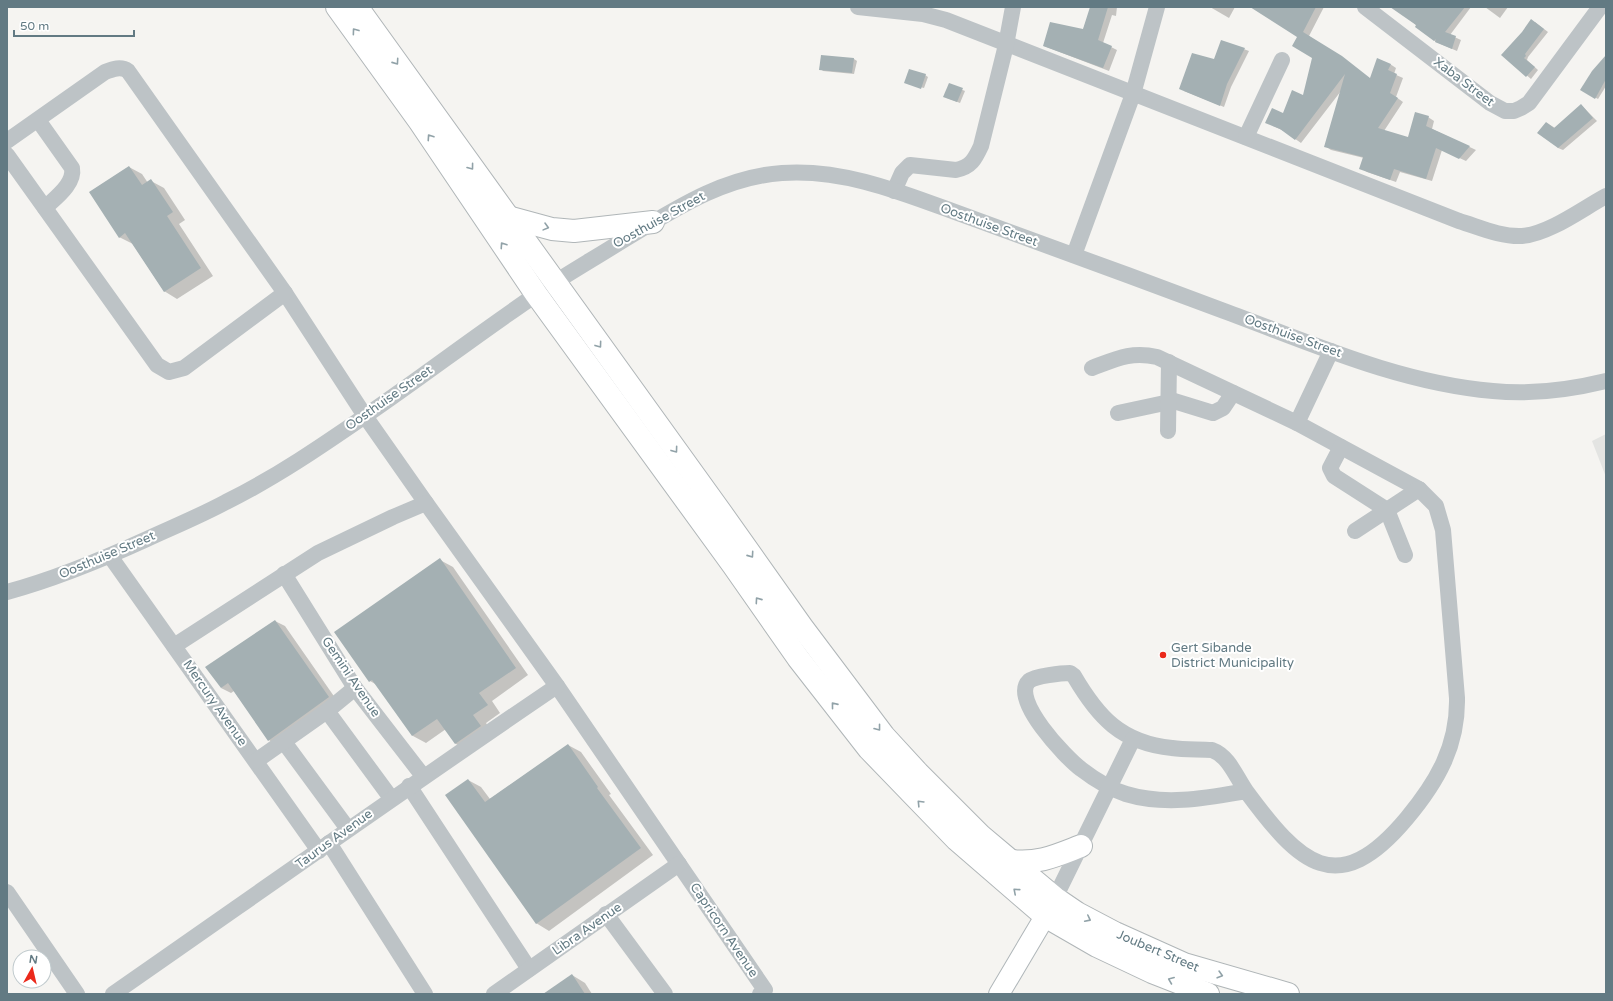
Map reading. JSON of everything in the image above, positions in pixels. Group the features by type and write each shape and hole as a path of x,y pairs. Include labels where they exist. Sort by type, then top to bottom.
{"highway":[{"path":"337,7 420,122 545,288 718,508 802,627 884,736 981,836 1011,862 1050,907"},
{"path":"357,7 508,217 545,288 798,658 869,749 905,788 957,840 1050,907"},
{"path":"508,217 552,229 574,231 653,222"},
{"path":"1011,862 1025,863 1042,861 1081,846"},
{"name":"Joubert Street","path":"1050,907 1097,946 1152,972 1208,994"},
{"name":"Joubert Street","path":"1050,907 1077,913 1115,933 1184,964 1288,994"}],"main road":[{"path":"999,994 1050,907"}],"street":[{"path":"858,7 923,14 946,20 1459,220 1508,235 1522,236 1536,233 1606,196"},
{"path":"894,191 902,173 910,165 956,170 963,169 973,162 981,146 1006,44 1013,7"},
{"path":"1074,255 1133,94 1157,7"},
{"name":"Xaba Street","path":"1365,7 1490,103 1505,111 1514,111 1522,108 1536,94 1600,7"},
{"path":"1246,137 1282,60"},
{"name":"Capricorn Avenue","path":"38,120 105,72 117,68 126,69 285,293 365,416 426,504 557,686 679,864 764,993"},
{"path":"7,141 38,120 72,168 73,173 67,185 45,208"},
{"path":"7,155 157,365 169,372 177,371 194,362 285,293"},
{"name":"Oosthuise Street","path":"7,592 66,573 110,556 229,501 282,470 365,416 545,288 653,222 693,199 732,182 780,173 806,172 835,175 860,180 1074,255 1331,351 1412,377 1455,387 1497,392 1545,391 1577,388 1606,381"},
{"path":"1296,423 1331,351"},
{"path":"1092,368 1126,355 1137,353 1157,357 1296,423 1341,447 1419,489 1436,506 1444,530 1457,698 1456,729 1451,747 1440,770 1416,807 1379,848 1353,863 1343,865 1318,862 1294,848 1246,791 1225,758 1218,752 1212,750 1170,748 1133,739 1114,727 1098,712 1071,674 1034,678 1026,684 1024,696 1028,705 1050,738 1071,761 1092,778 1132,796 1162,800 1190,800 1246,791"},
{"path":"1168,431 1169,362"},
{"path":"1118,413 1168,401 1174,401 1213,413 1223,408 1233,393"},
{"path":"1341,447 1330,468 1334,476 1387,510 1405,555"},
{"path":"1355,531 1419,489"},
{"path":"174,646 318,553 393,517 426,504"},
{"name":"Mercury Avenue","path":"110,556 256,761 324,847 425,994"},
{"name":"Gemini Avenue","path":"284,574 355,688 423,776"},
{"name":"Taurus Avenue","path":"112,994 324,847 391,798 557,686"},
{"path":"256,761 327,711 355,688"},
{"path":"327,711 391,798"},
{"path":"1050,907 1133,739"},
{"path":"284,742 348,829"},
{"path":"409,786 529,969"},
{"name":"Libra Avenue","path":"494,994 679,864"},
{"path":"7,892 77,994"},
{"path":"606,914 665,994"}],"shaded area":[{"path":"1606,434 1606,477 1592,441"}],"building":[{"path":"1090,7 1108,7 1098,40 1112,46 1103,68 1043,46 1050,22 1083,29"},
{"path":"1250,7 1316,7 1303,32 1342,56 1370,78 1377,58 1391,64 1388,70 1397,74 1390,93 1398,98 1378,128 1408,137 1415,112 1429,116 1426,126 1470,146 1459,159 1436,148 1426,179 1394,169 1390,180 1359,169 1363,157 1324,147 1345,74 1295,140 1280,129 1265,123 1272,108 1283,113 1292,90 1303,95 1312,58 1292,46 1297,37"},
{"path":"1390,7 1465,7 1445,32 1456,36 1452,49 1435,42 1436,39 1434,41 1415,27 1416,25"},
{"path":"1531,19 1544,29 1525,54 1526,56 1524,58 1535,67 1526,77 1501,55 1522,32"},
{"path":"1221,40 1245,48 1227,84 1220,106 1179,89 1192,53 1214,59"},
{"path":"821,55 854,58 852,73 819,70"},
{"path":"1606,55 1606,79 1595,99 1580,90 1592,71"},
{"path":"909,69 926,74 921,89 904,83"},
{"path":"949,83 963,88 957,102 943,97"},
{"path":"1581,104 1593,118 1558,148 1537,133 1546,122 1554,128"},
{"path":"129,166 142,185 151,179 173,212 167,216 201,268 164,292 125,233 119,238 89,192"},
{"path":"440,558 516,668 479,693 488,705 473,715 481,726 455,744 437,719 412,736 372,680 369,682 334,632"},
{"path":"275,620 329,697 268,741 228,683 221,688 205,667"},
{"path":"568,744 598,787 597,788 641,848 536,924 445,795 468,779 485,802"},
{"path":"572,974 585,994 543,994"}],"place":[{"name":"Gert Sibande District Municipality","path":"1163,655"}]}
